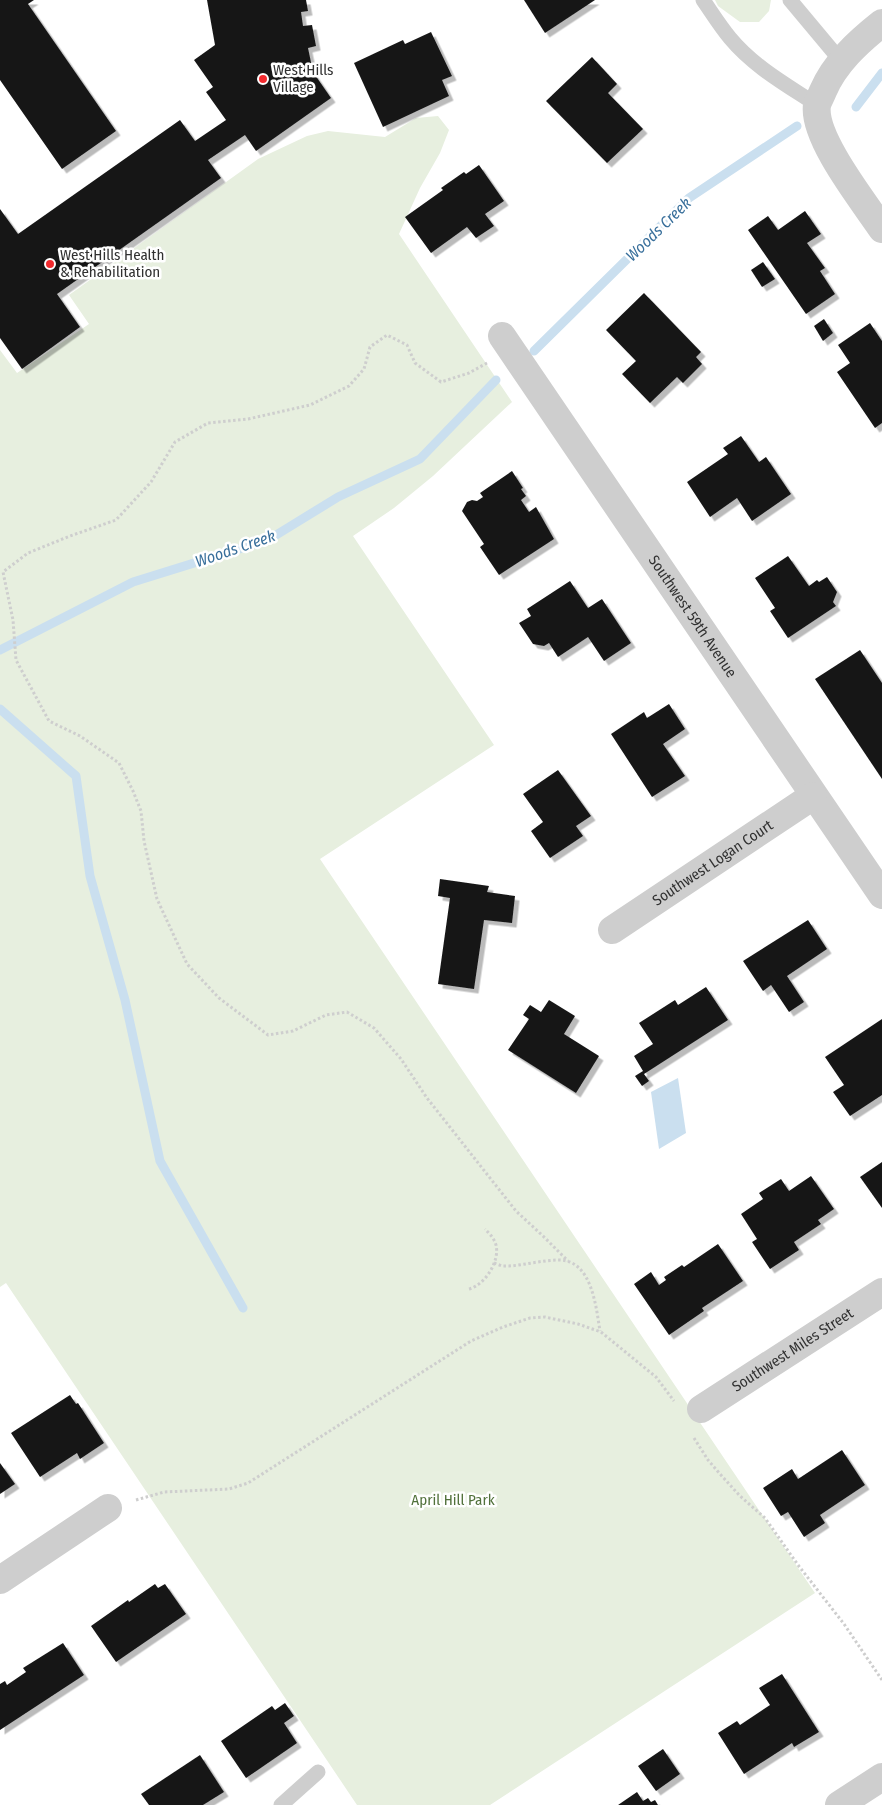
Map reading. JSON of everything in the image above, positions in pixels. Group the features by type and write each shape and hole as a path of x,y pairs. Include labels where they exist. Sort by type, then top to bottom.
{"street":[{"path":"882,23 841,61 828,79 817,104 817,116 822,133 834,156 882,229"},
{"name":"Southwest 59th Avenue","path":"506,343 882,896"},
{"name":"Southwest Logan Court","path":"612,930 813,796"},
{"name":"Southwest Miles Street","path":"694,1414 882,1292"},
{"path":"0,1580 108,1508"},
{"path":"840,1805 882,1776"}],"lane":[{"path":"703,0 731,39 747,55 769,74 817,104"},
{"path":"790,0 841,61"},
{"path":"282,1805 318,1772"}],"path":[{"path":"506,343 469,373 441,382 415,363 407,345 387,335 370,347 364,369 349,386 310,405 248,419 208,423 175,442 150,482 116,520 28,553 3,572 13,620 16,660 49,721 80,736 119,763 141,811 144,841 157,899 187,964 219,998 268,1035 293,1030 326,1015 347,1012 374,1028 400,1059 427,1098 516,1211 568,1261 576,1265 592,1286 601,1332"},
{"path":"469,1289 475,1288 485,1279 494,1263 497,1247 492,1236 485,1229"},
{"path":"494,1263 509,1266 558,1260 568,1261"},
{"path":"108,1508 164,1492 229,1489 248,1483 472,1341 503,1327 530,1318 545,1318 578,1324 601,1332 656,1377 694,1414 708,1460 740,1496 765,1518 844,1624 882,1680"}],"green space":[{"path":"715,0 771,0 769,11 759,22 740,22 718,6"},
{"name":"April Hill Park","path":"438,116 449,130 440,153 420,188 399,234 512,402 433,476 394,508 353,536 494,745 320,859 815,1593 490,1805 357,1805 6,1283 0,1287 0,350 17,373 89,324 69,295 258,159 307,136 328,131 385,137 416,118"}],"water":[{"path":"678,1078 686,1133 659,1149 651,1092"}],"building":[{"path":"0,0 34,0 28,4 116,131 62,169 0,80"},
{"path":"207,0 306,0 308,11 301,12 303,26 312,25 316,46 308,48 313,72 331,98 256,151 245,135 208,160 221,178 57,294 80,327 22,369 0,338 0,209 18,234 180,120 195,141 226,120 206,92 213,87 194,60 215,45"},
{"path":"524,0 595,0 545,33"},
{"path":"431,32 452,76 442,80 449,96 383,127 354,63 403,40 405,44"},
{"path":"592,57 617,84 608,93 643,129 607,163 546,101"},
{"path":"479,165 504,201 485,214 494,226 476,238 467,227 431,253 405,217 443,190 441,188 464,172 466,174"},
{"path":"805,211 821,234 807,243 825,268 820,271 835,294 806,314 748,230 768,216 778,230"},
{"path":"763,262 775,279 762,287 751,270"},
{"path":"644,293 701,352 696,357 702,364 683,383 677,377 650,403 622,374 636,361 606,330"},
{"path":"824,319 833,333 823,341 814,326"},
{"path":"870,323 882,341 882,423 875,428 837,372 850,363 838,345"},
{"path":"741,436 759,462 766,457 791,494 752,521 737,498 710,517 687,482 728,454 723,448"},
{"path":"512,471 526,496 521,500 529,512 536,507 554,539 499,575 480,547 484,544 462,511 467,502 477,501 483,497 480,493"},
{"path":"788,556 809,586 817,580 819,582 827,577 837,592 833,602 836,606 788,638 770,611 775,608 755,578"},
{"path":"570,581 588,608 602,599 631,643 604,661 588,637 558,657 549,643 544,646 533,644 519,623 531,616 527,609"},
{"path":"860,650 882,683 882,779 815,679"},
{"path":"669,704 685,729 663,744 685,776 652,797 611,734 644,712 647,718"},
{"path":"558,770 591,816 576,826 583,836 550,858 531,831 543,822 523,794"},
{"path":"440,879 489,886 487,892 515,896 512,923 484,920 474,989 438,984 450,898 438,896"},
{"path":"808,920 827,949 787,976 804,1002 789,1012 771,985 763,991 743,961"},
{"path":"706,987 728,1020 644,1074 649,1081 642,1086 635,1076 643,1071 634,1056 653,1044 639,1023 675,1000 678,1005"},
{"path":"549,1000 575,1016 564,1034 599,1056 576,1093 508,1050 529,1019 523,1015 530,1005 541,1012"},
{"path":"882,1019 882,1095 850,1116 833,1092 844,1085 825,1057"},
{"path":"882,1162 882,1208 860,1177"},
{"path":"811,1176 834,1209 818,1220 821,1224 794,1242 799,1250 770,1269 752,1242 757,1239 741,1214 763,1199 759,1193 781,1179 789,1191"},
{"path":"718,1244 743,1281 702,1308 704,1311 669,1335 634,1284 651,1272 659,1285 666,1280 664,1277 682,1265 684,1267"},
{"path":"70,1395 76,1404 78,1403 104,1443 80,1459 77,1453 40,1477 11,1433"},
{"path":"842,1450 865,1485 820,1515 825,1523 804,1537 788,1512 781,1516 763,1488 792,1469 798,1479"},
{"path":"0,1463 15,1484 0,1494"},
{"path":"155,1584 158,1588 165,1584 186,1614 116,1662 91,1626"},
{"path":"63,1643 84,1675 0,1730 0,1684 5,1681 7,1685 26,1672 23,1668"},
{"path":"782,1674 819,1732 794,1747 792,1743 744,1774 718,1733 737,1721 740,1725 770,1705 759,1688"},
{"path":"285,1703 294,1716 284,1723 297,1743 246,1778 221,1741 272,1706 275,1710"},
{"path":"663,1749 680,1774 656,1791 638,1766"},
{"path":"200,1755 224,1792 203,1805 149,1805 141,1794"},
{"path":"637,1792 643,1801 648,1798 651,1802 655,1800 658,1805 618,1805"}],"waterway":[{"name":"Woods Creek","path":"856,107 882,73"},
{"name":"Woods Creek","path":"534,351 689,198 797,126"},
{"name":"Woods Creek","path":"0,650 133,582 268,540 338,497 420,459 496,380"},
{"path":"0,709 76,776 90,876 125,1000 160,1161 243,1308"}],"place":[{"name":"West Hills Village","path":"263,79"},
{"name":"West Hills Health & Rehabilitation","path":"50,264"}]}
